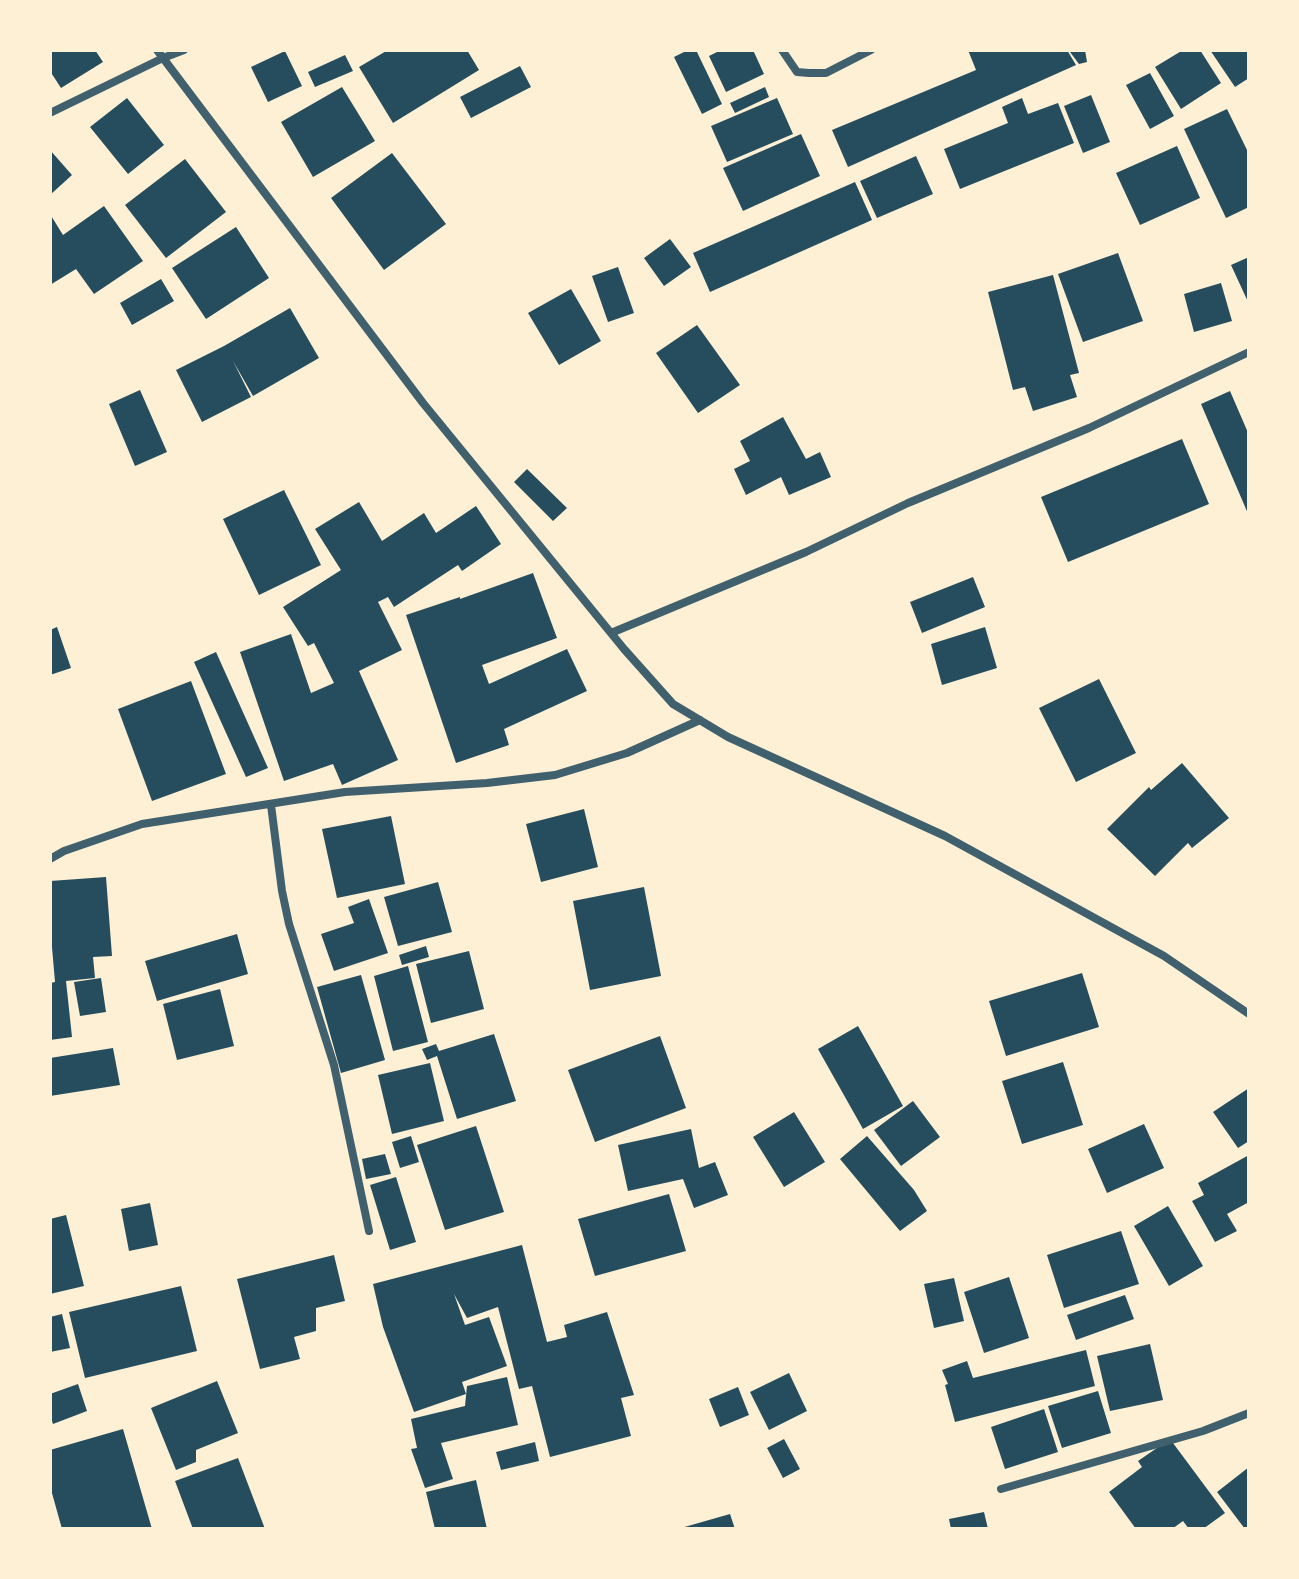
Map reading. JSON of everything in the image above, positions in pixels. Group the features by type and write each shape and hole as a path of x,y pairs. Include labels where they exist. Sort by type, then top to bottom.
{"street":[{"path":"50,113 160,54 184,50"},
{"path":"782,50 797,72 809,73 826,73 871,50"},
{"path":"160,54 423,403 673,704 728,737 945,836 1164,956 1249,1014"},
{"path":"611,633 806,552 908,503 1089,428 1249,352"},
{"path":"50,859 64,851 142,824 345,792 487,783 555,775 627,753 700,720"},
{"path":"271,805 289,924 342,1094 369,1231"},
{"path":"1001,1489 1203,1431 1249,1413"}],"building":[{"path":"50,50 95,50 103,62 61,88 50,71"},
{"path":"388,50 467,50 479,70 393,123 359,67"},
{"path":"688,50 696,50 722,104 702,114 674,57"},
{"path":"721,50 753,50 764,74 726,92 709,56"},
{"path":"968,50 1067,50 1076,65 848,167 832,130 976,70"},
{"path":"1085,50 1087,62 1079,64 1070,52"},
{"path":"1183,50 1200,50 1221,83 1181,109 1155,67"},
{"path":"1210,50 1249,50 1249,78 1235,87"},
{"path":"285,51 302,86 268,102 251,67"},
{"path":"345,55 353,71 315,87 308,72"},
{"path":"520,66 531,87 471,118 460,97"},
{"path":"1150,73 1174,116 1150,129 1126,85"},
{"path":"342,87 375,141 313,177 281,122"},
{"path":"765,87 769,97 735,113 730,103"},
{"path":"1091,95 1110,142 1083,153 1064,106"},
{"path":"127,98 164,145 128,174 90,127"},
{"path":"777,98 793,134 727,162 711,126"},
{"path":"1022,98 1028,114 1058,103 1074,143 960,189 944,149 1008,123 1002,107"},
{"path":"1227,109 1249,154 1249,207 1226,218 1184,129"},
{"path":"801,134 820,176 743,211 723,168"},
{"path":"1177,146 1200,198 1140,225 1116,173"},
{"path":"50,150 72,175 50,195"},
{"path":"392,153 446,224 384,270 331,198"},
{"path":"916,156 933,194 877,218 860,181"},
{"path":"185,159 226,212 166,258 125,205"},
{"path":"855,182 872,220 710,292 693,253"},
{"path":"104,206 143,261 94,294 76,269 50,285 50,214 63,235"},
{"path":"236,227 269,278 206,319 172,268"},
{"path":"670,239 691,267 664,286 644,258"},
{"path":"1118,253 1143,321 1083,342 1058,274"},
{"path":"1249,257 1249,304 1231,265"},
{"path":"618,267 634,313 608,322 592,276"},
{"path":"1053,275 1079,373 1070,375 1077,397 1033,411 1025,387 1013,390 988,292"},
{"path":"161,279 174,301 132,325 120,303"},
{"path":"1221,283 1232,321 1194,332 1184,294"},
{"path":"571,289 601,341 559,365 528,313"},
{"path":"290,308 319,358 253,396 233,361 251,397 202,422 176,370"},
{"path":"697,325 740,385 698,413 656,353"},
{"path":"140,390 167,452 135,466 109,404"},
{"path":"1230,391 1249,435 1249,516 1201,404"},
{"path":"783,417 806,459 820,452 831,477 789,495 781,477 746,495 734,469 750,461 740,441"},
{"path":"1182,439 1209,504 1068,562 1041,497"},
{"path":"527,469 567,508 553,521 514,482"},
{"path":"284,490 321,565 259,595 223,519"},
{"path":"359,502 382,541 424,513 436,533 476,506 501,544 462,571 458,565 394,607 388,597 378,602 402,650 359,671 398,760 342,785 333,764 284,781 240,652 291,634 311,693 334,683 314,643 308,646 283,607 341,570 315,529"},
{"path":"533,573 557,638 482,665 489,684 567,649 587,691 504,729 509,745 456,763 406,615"},
{"path":"973,577 985,607 922,633 910,602"},
{"path":"57,627 71,668 50,675 50,630"},
{"path":"985,627 997,668 942,685 931,644"},
{"path":"216,652 268,768 246,777 194,662"},
{"path":"1099,679 1136,753 1076,782 1039,708"},
{"path":"191,681 226,774 152,801 118,709"},
{"path":"1182,763 1229,818 1192,848 1188,843 1155,876 1107,829 1149,787 1151,790"},
{"path":"584,809 598,867 541,882 526,824"},
{"path":"391,816 405,884 337,898 322,829"},
{"path":"106,877 112,956 93,957 95,978 66,981 72,1037 50,1040 50,983 55,982 50,881"},
{"path":"438,882 452,932 398,946 384,897"},
{"path":"644,887 661,976 590,990 573,901"},
{"path":"369,899 388,953 334,971 321,934 354,923 348,907"},
{"path":"237,934 248,974 157,1001 145,961"},
{"path":"426,946 429,957 402,965 399,955"},
{"path":"469,951 484,1009 431,1023 416,964"},
{"path":"408,966 428,1042 393,1051 374,976"},
{"path":"1082,973 1099,1027 1006,1056 989,1001"},
{"path":"361,975 385,1060 341,1073 317,987"},
{"path":"101,978 106,1012 80,1016 74,982"},
{"path":"220,989 234,1046 177,1060 163,1004"},
{"path":"858,1026 903,1106 863,1129 818,1049"},
{"path":"494,1034 516,1101 457,1119 437,1056 427,1060 422,1049 436,1044 439,1051"},
{"path":"660,1036 686,1108 595,1142 568,1070"},
{"path":"113,1048 120,1085 50,1096 50,1058"},
{"path":"1063,1062 1083,1125 1022,1144 1002,1081"},
{"path":"430,1063 444,1121 392,1134 378,1075"},
{"path":"1249,1088 1249,1141 1238,1148 1213,1112"},
{"path":"913,1101 940,1137 901,1166 874,1130"},
{"path":"794,1112 825,1162 784,1187 753,1137"},
{"path":"1144,1124 1164,1168 1107,1193 1088,1149"},
{"path":"476,1126 504,1212 445,1230 417,1145"},
{"path":"691,1129 699,1168 715,1162 728,1195 694,1208 683,1179 628,1191 618,1145"},
{"path":"411,1136 419,1162 400,1168 392,1142"},
{"path":"867,1136 914,1190 927,1211 900,1231 840,1159"},
{"path":"385,1154 391,1174 366,1179 362,1159"},
{"path":"1249,1155 1249,1202 1227,1214 1237,1231 1215,1242 1192,1201 1204,1195 1198,1183"},
{"path":"396,1177 416,1242 390,1250 370,1185"},
{"path":"669,1194 686,1251 595,1276 578,1219"},
{"path":"150,1203 158,1245 129,1251 121,1209"},
{"path":"1168,1206 1203,1266 1169,1286 1134,1226"},
{"path":"66,1215 84,1286 50,1294 50,1219"},
{"path":"1121,1231 1139,1284 1064,1308 1047,1255"},
{"path":"522,1245 547,1342 567,1337 564,1325 607,1312 634,1395 621,1398 631,1436 550,1457 532,1386 519,1389 498,1307 467,1318 454,1294 465,1325 489,1317 507,1366 462,1382 466,1394 414,1412 383,1327 373,1284"},
{"path":"334,1255 345,1301 316,1308 316,1331 294,1337 300,1359 260,1369 237,1279"},
{"path":"1009,1277 1029,1338 984,1353 964,1292"},
{"path":"954,1278 964,1321 934,1328 924,1284"},
{"path":"181,1286 197,1351 85,1378 69,1312"},
{"path":"1125,1295 1134,1319 1076,1340 1067,1315"},
{"path":"62,1314 70,1348 50,1352 50,1317"},
{"path":"1150,1344 1163,1400 1110,1411 1097,1356"},
{"path":"1086,1350 1095,1386 955,1422 945,1385 948,1384 942,1370 967,1361 973,1378"},
{"path":"789,1373 807,1411 769,1430 750,1392"},
{"path":"507,1377 518,1425 441,1443 453,1479 425,1488 411,1449 417,1448 411,1419 465,1406 467,1386"},
{"path":"217,1381 238,1433 196,1450 196,1462 176,1470 151,1408"},
{"path":"78,1384 87,1411 53,1424 50,1394"},
{"path":"738,1387 749,1415 720,1427 709,1399"},
{"path":"1098,1391 1111,1433 1062,1448 1048,1406"},
{"path":"1044,1409 1058,1452 1005,1469 991,1427"},
{"path":"123,1429 152,1529 62,1529 50,1486 50,1450"},
{"path":"784,1439 800,1469 783,1478 767,1448"},
{"path":"1170,1439 1225,1513 1203,1529 1189,1529 1183,1521 1172,1529 1136,1529 1109,1492 1142,1467 1138,1461"},
{"path":"535,1442 539,1461 501,1470 496,1452"},
{"path":"238,1458 265,1529 193,1529 175,1481"},
{"path":"1249,1467 1249,1529 1245,1529 1217,1492"},
{"path":"476,1480 487,1529 435,1529 426,1492"},
{"path":"984,1512 988,1529 951,1529 949,1519"},
{"path":"730,1514 735,1529 681,1529 681,1528"}]}
